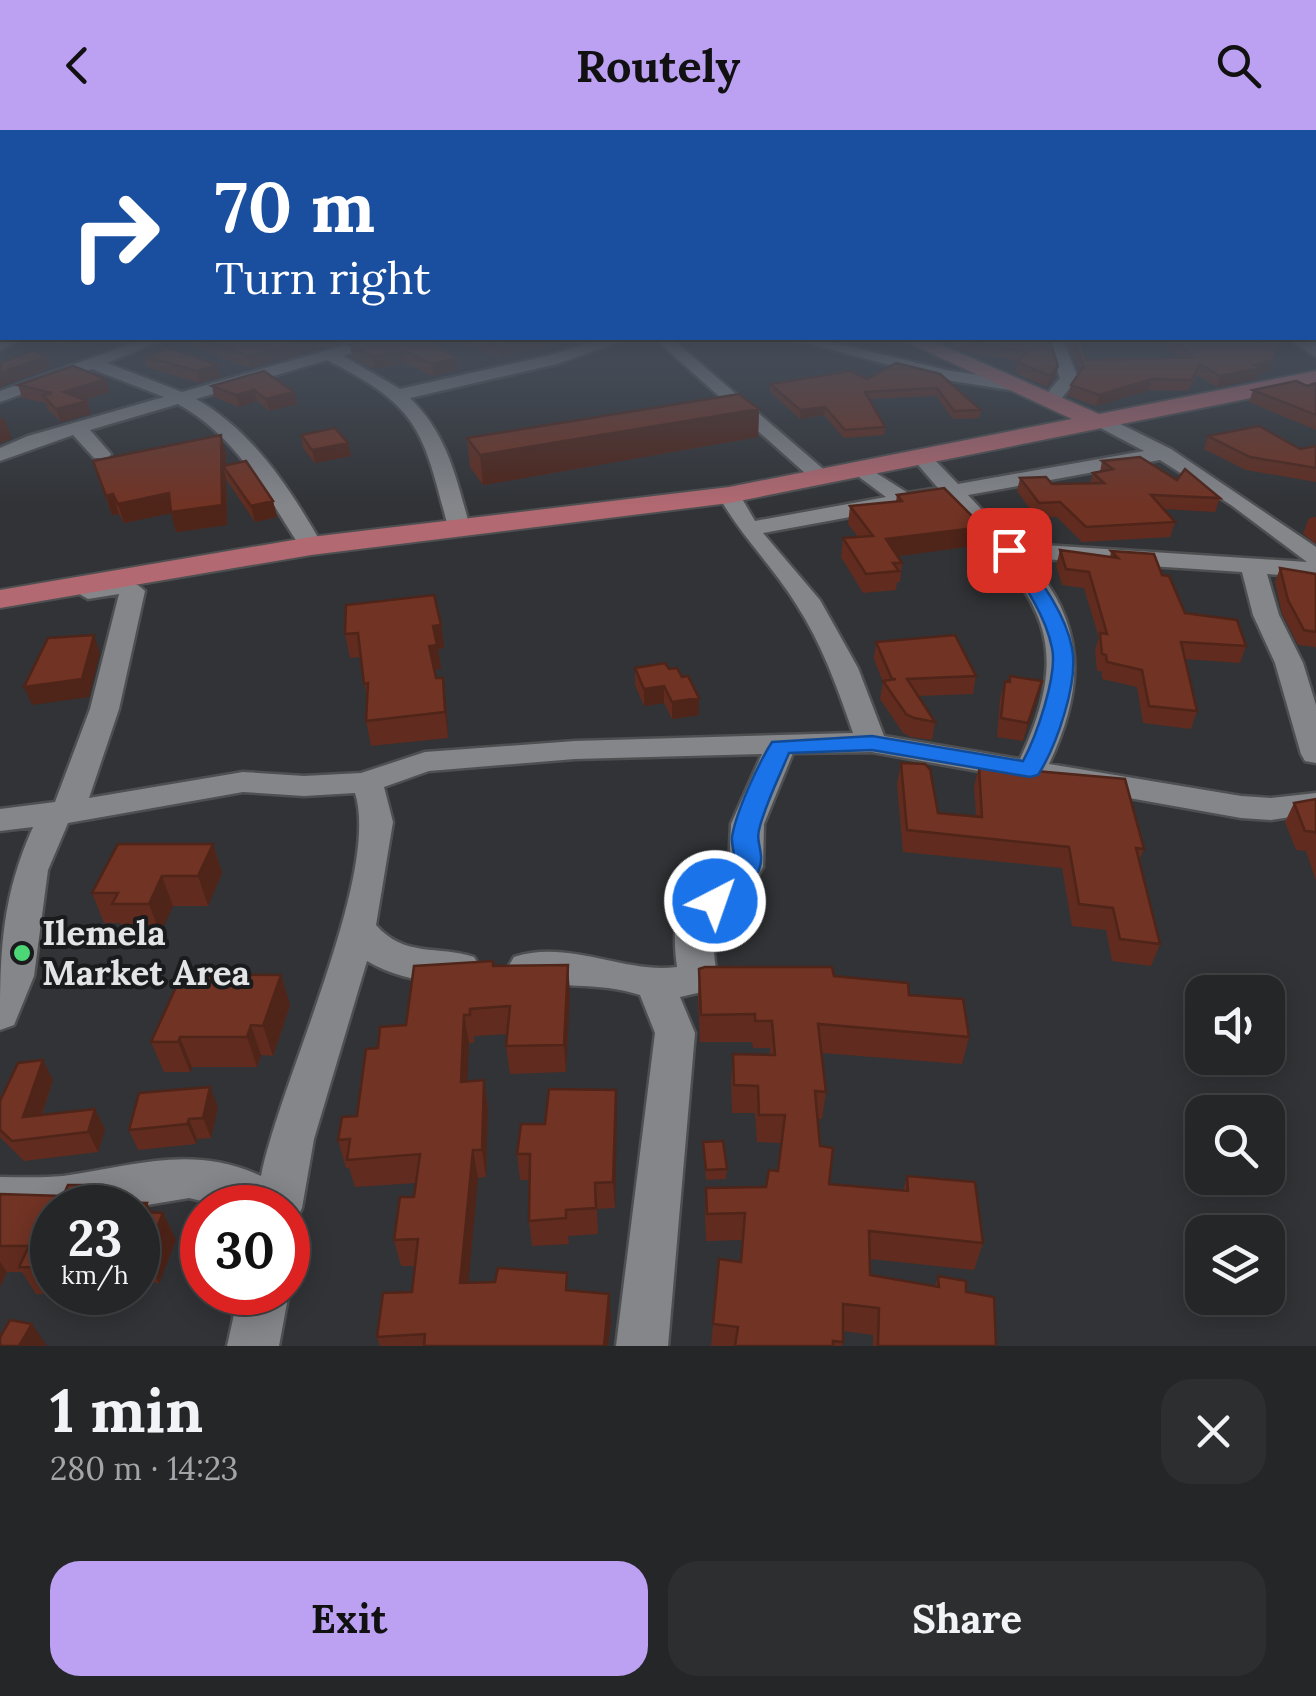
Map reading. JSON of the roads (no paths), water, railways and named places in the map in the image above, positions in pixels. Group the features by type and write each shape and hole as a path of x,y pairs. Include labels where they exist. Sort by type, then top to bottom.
{"main road":[{"path":"1030,393 1097,421"},
{"path":"0,599 311,546 728,495 1241,393"}],"street":[{"path":"167,393 214,419 256,463 291,507 311,546"},
{"path":"0,455 36,440 196,393"},
{"path":"395,393 434,440 459,527"},
{"path":"399,395 409,393"},
{"path":"725,393 822,478"},
{"path":"1050,402 1057,393"},
{"path":"1097,421 1164,453 1268,521 1316,558"},
{"path":"16,428 36,440"},
{"path":"77,428 101,454"},
{"path":"748,529 1164,453"},
{"path":"923,459 984,528 1009,550 1038,590 1062,648 1062,666 1046,741 1030,770"},
{"path":"862,470 903,500"},
{"path":"728,495 748,529 807,600 844,668 872,743"},
{"path":"1009,550 1316,570"},
{"path":"1252,565 1266,615 1289,663 1316,754"},
{"path":"0,1014 15,976 31,870 89,768 124,636 124,610 133,591 121,586 81,593 75,585"},
{"path":"0,820 151,801 244,782 304,786 364,783 425,762 575,750 872,743 1242,807 1271,809 1316,803"},
{"path":"357,928 369,947 390,960 434,967 612,970 654,985 688,982 697,971 691,931 746,870 744,841 748,825 780,747"},
{"path":"0,1198 56,1198 189,1178 230,1184 279,1208 292,1140 357,928 372,861 376,812 373,795 364,783"},
{"path":"642,1346 675,1033 654,985"},
{"path":"253,1346 259,1315"}],"place":[{"name":"Ilemela Market Area","path":"22,953"}]}
